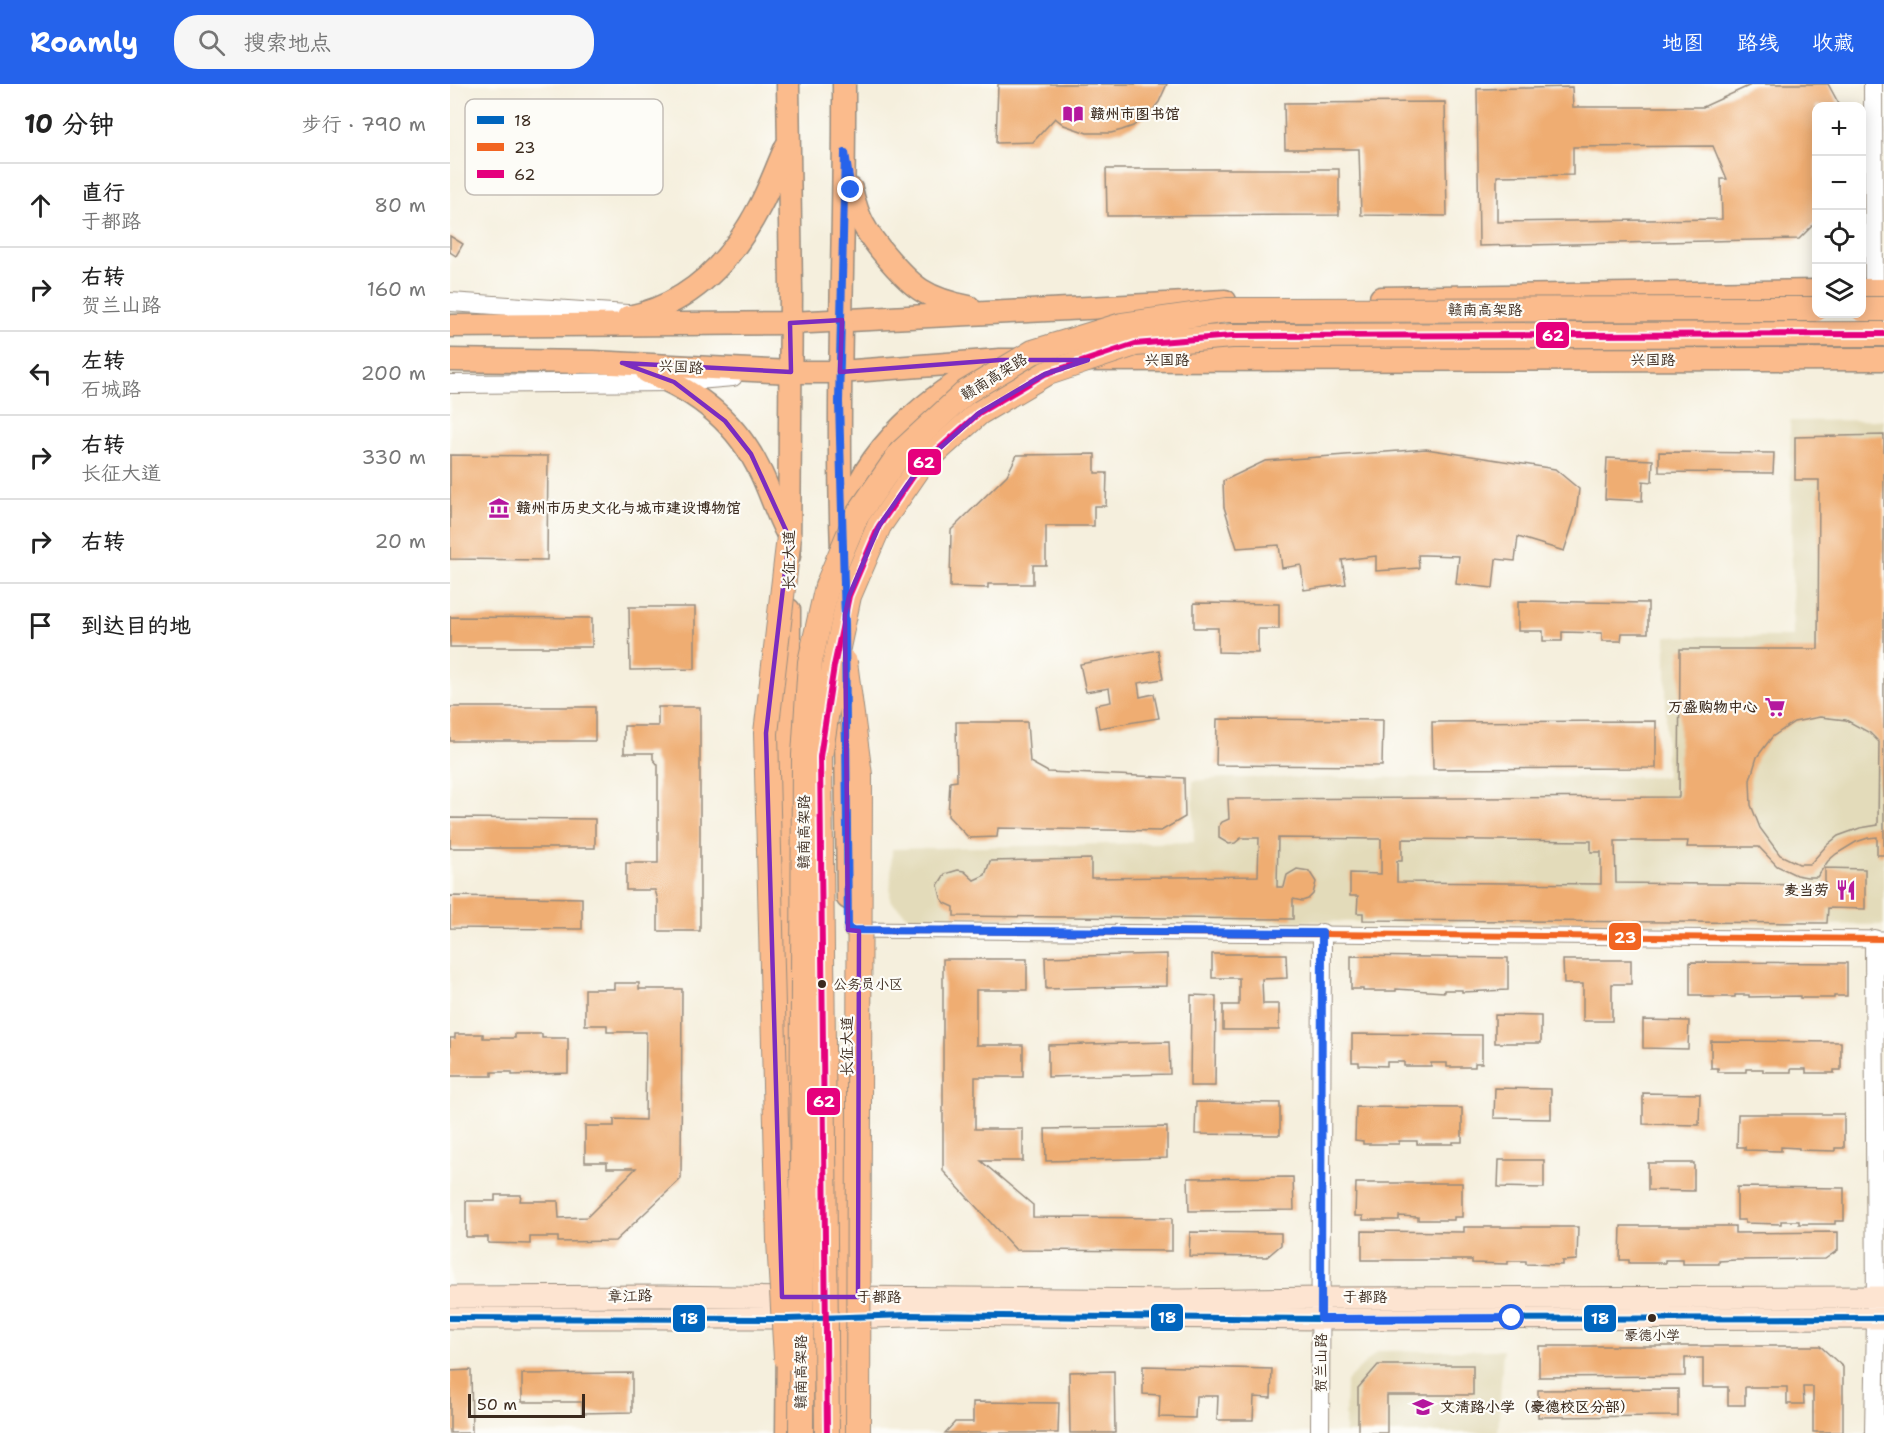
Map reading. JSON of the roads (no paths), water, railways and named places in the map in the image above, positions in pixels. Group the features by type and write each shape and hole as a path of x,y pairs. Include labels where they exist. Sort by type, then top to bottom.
{"highway":[{"name":"赣南高架路","path":"801,1433 804,755 810,662 827,586 856,517 901,452 966,392 1033,352 1122,325 1227,310 1812,309"},
{"name":"赣南高架路","path":"826,1433 820,757 834,666 849,596 879,526 921,465 980,412 1045,374 1135,344 1232,336 1884,334"},
{"path":"788,1433 779,1241 766,733 789,537"},
{"path":"845,662 860,775 858,1433"}],"main road":[{"name":"长征大道","path":"788,84 791,372 788,1433"},
{"name":"长征大道","path":"844,84 845,153 840,372 848,930 845,1433"},
{"path":"592,326 640,315 665,306 703,282 750,224 765,197 788,143"},
{"path":"845,153 851,190 863,224 875,241 921,290 960,305 990,311 1021,312"},
{"path":"450,326 790,323 1228,301 1812,291"},
{"name":"兴国路","path":"450,360 593,362 791,372 840,372 1000,360 1878,359"},
{"path":"842,532 856,490 875,460 897,432 941,393 977,370 1000,360"},
{"path":"593,362 612,361 633,366 674,382 710,407 739,436 761,473 776,512 789,537"},
{"name":"章江路","path":"450,1297 685,1296 788,1308"},
{"name":"于都路","path":"845,1307 940,1315 1880,1297"},
{"name":"章江路","path":"450,1318 845,1307"},
{"name":"于都路","path":"1321,1308 1880,1318"}],"street":[{"path":"1874,84 1873,298 1878,359"},
{"path":"450,302 790,323"},
{"path":"450,384 674,382 791,372"},
{"path":"848,930 1879,939 1880,1318 1874,1433"},
{"name":"贺兰山路","path":"1320,1433 1322,933"}],"place":[{"name":"赣州市图书馆","path":"1073,114"},
{"name":"赣州市历史文化与城市建设博物馆","path":"499,508"},
{"name":"万盛购物中心","path":"1775,707"},
{"name":"麦当劳","path":"1846,890"},
{"name":"公务员小区","path":"822,984"},
{"name":"豪德小学","path":"1652,1318"},
{"name":"文清路小学（豪德校区分部）","path":"1423,1407"}]}
